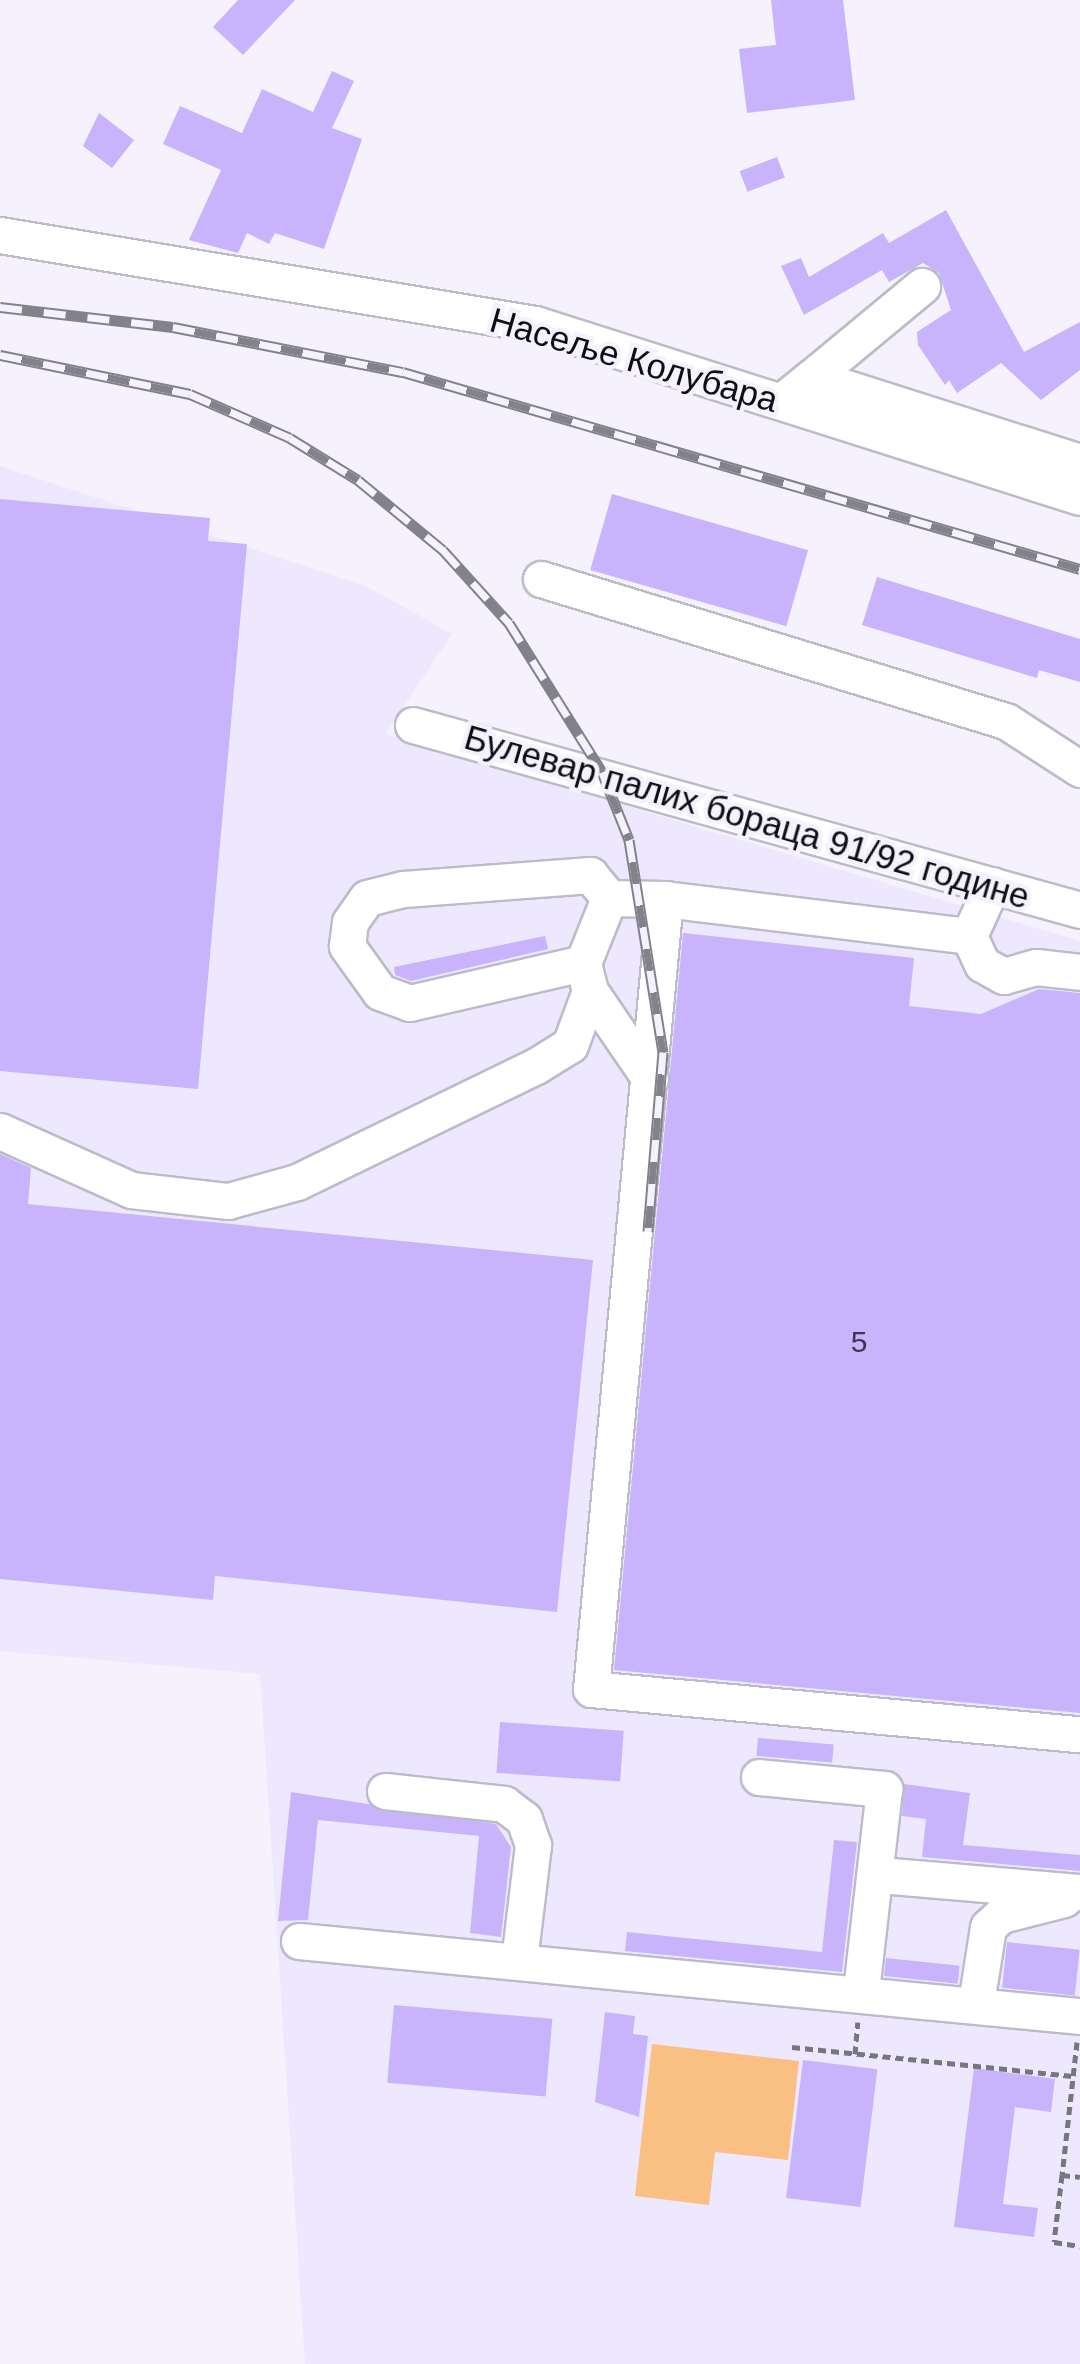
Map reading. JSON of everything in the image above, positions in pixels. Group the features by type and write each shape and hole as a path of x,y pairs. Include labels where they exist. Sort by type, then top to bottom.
{"street":[{"name":"Насеље Колубара","path":"0,235 535,324 1080,497"},
{"path":"782,401 922,286"},
{"path":"812,376 1080,462"},
{"path":"540,578 1006,721 1080,768"},
{"name":"Булевар палих бораца 91/92 године","path":"413,725 1080,910"},
{"path":"586,977 410,1003 380,992 347,946 350,922 368,898 404,888 590,875 610,898 666,899 970,936"},
{"path":"992,885 970,936 982,964 1004,976 1036,968 1080,972"},
{"path":"0,1131 130,1190 228,1201 297,1182 536,1066 570,1045 610,898"},
{"path":"666,899 590,1689 1080,1734"},
{"path":"586,977 650,1078"},
{"path":"759,1777 884,1789 880,1875 861,1992"},
{"path":"385,1791 504,1804 524,1819 533,1845 519,1961"},
{"path":"880,1875 1080,1894"},
{"path":"976,2003 988,1927 1002,1916 1080,1894"},
{"path":"299,1941 976,2003 1079,2026"}],"path":[{"path":"1079,2026 1054,2242 1080,2246"},
{"path":"792,2047 1074,2076"},
{"path":"1069,2115 1080,2117"},
{"path":"1062,2175 1080,2178"}],"shaded area":[{"path":"0,466 368,587 452,634 385,734 1080,941 1080,2364 305,2364 260,1674 0,1651"},
{"path":"652,2044 799,2061 788,2160 715,2152 709,2205 635,2196"}],"building":[{"path":"238,0 295,0 243,55 213,27"},
{"path":"771,0 843,0 855,100 747,113 739,49 776,45"},
{"path":"332,71 354,81 332,128 362,139 324,249 275,233 269,244 247,233 238,253 189,240 221,170 163,144 180,106 242,133 262,89 313,112"},
{"path":"99,113 134,140 112,168 83,146"},
{"path":"777,157 785,178 748,192 740,171"},
{"path":"946,210 1024,352 1080,322 1080,370 1041,400 1001,363 957,393 949,380 945,385 918,345 917,332 951,310 939,273 923,263 889,282 882,270 804,315 781,266 801,258 809,277 883,233 889,243"},
{"path":"612,494 808,550 786,626 590,570"},
{"path":"0,499 210,518 208,541 247,544 198,1089 0,1071"},
{"path":"877,577 1080,639 1080,682 1039,670 1037,678 862,625"},
{"path":"683,933 914,958 909,1006 981,1014 1039,989 1080,993 1080,1713 614,1670"},
{"path":"545,936 548,949 411,981 395,975 394,967"},
{"path":"0,1154 31,1168 28,1204 593,1260 557,1612 215,1576 213,1600 0,1579"},
{"path":"500,1722 624,1731 620,1782 496,1773"},
{"path":"758,1738 834,1745 832,1763 756,1756"},
{"path":"904,1784 970,1793 963,1845 1080,1855 1080,1871 922,1857 926,1819 902,1816"},
{"path":"291,1792 496,1824 511,1847 501,1937 470,1933 479,1836 318,1820 308,1920 278,1921"},
{"path":"834,1840 857,1842 842,1972 625,1951 627,1932 822,1952"},
{"path":"1007,1942 1080,1950 1075,1995 1002,1988"},
{"path":"886,1958 960,1966 958,1984 884,1976"},
{"path":"394,2005 552,2019 546,2097 387,2083"},
{"path":"605,2012 635,2016 633,2034 648,2036 639,2117 595,2102"},
{"path":"803,2060 877,2069 861,2207 786,2198"},
{"path":"974,2068 1055,2079 1051,2112 1015,2107 1003,2204 1038,2208 1034,2237 954,2227"}],"railway":[{"path":"0,307 173,327 403,372 1080,569"},
{"path":"0,355 190,394 290,438 358,480 443,550 509,623 602,772 629,840 663,1052 648,1231"}]}
